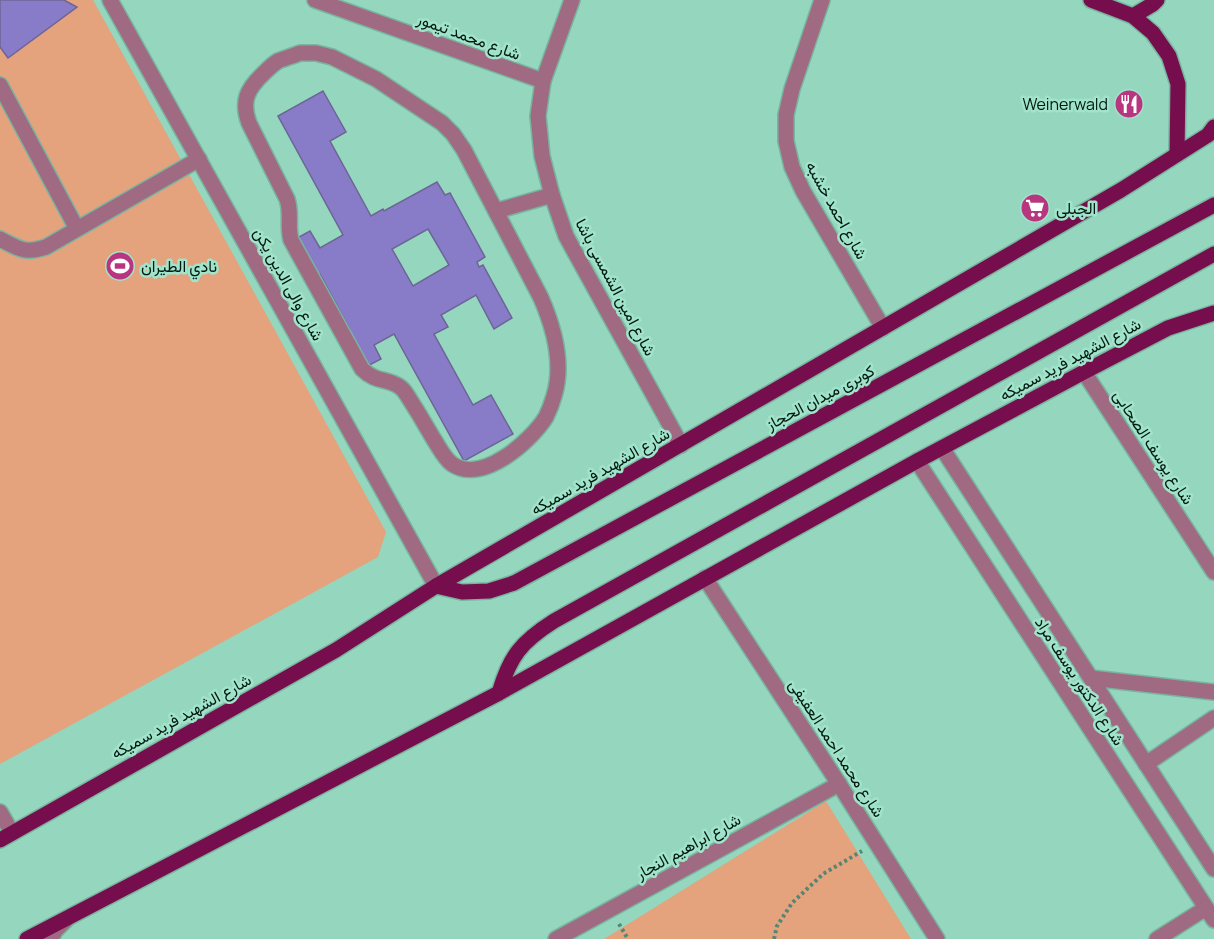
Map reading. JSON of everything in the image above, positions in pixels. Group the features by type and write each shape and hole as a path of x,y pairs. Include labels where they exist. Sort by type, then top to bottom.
{"main road":[{"path":"1091,0 1133,16 1153,33 1169,56 1178,84 1177,154"},
{"path":"1133,16 1157,0"},
{"name":"شارع الشهيد فريد سميكه","path":"6,836 336,650 436,586 1121,190 1212,132"},
{"name":"كوبرى ميدان الحجاز","path":"436,586 462,592 489,591 514,583 1214,205"},
{"path":"498,693 506,670 518,651 534,634 554,621 1214,254"},
{"name":"شارع الشهيد فريد سميكه","path":"27,939 498,693 917,461 1084,372 1168,328 1214,313"}],"street":[{"name":"شارع والى الدين يكن","path":"110,0 436,586"},
{"name":"شارع محمد تيمور","path":"315,0 543,81"},
{"name":"شارع امين الشمسى باشا","path":"572,0 543,81 538,116 542,156 566,236 681,445"},
{"name":"شارع احمد خشبه","path":"822,0 792,89 786,115 786,141 792,168 803,191 883,328"},
{"path":"300,53 316,53 332,57 376,79 442,123 465,150 496,211 549,318 556,342 558,372 555,395 546,416 515,452 477,469 464,469 452,464 443,454 400,387 392,382 378,380 362,369 291,240 288,232 290,207 245,113 245,101 249,91 254,82 276,62 300,53"},
{"path":"0,85 77,229"},
{"path":"0,114 8,100"},
{"path":"0,239 21,250 33,251 46,247 199,159"},
{"path":"496,211 552,195"},
{"name":"شارع يوسف الصحابى","path":"1084,372 1214,572"},
{"name":"شارع الدكتور يوسف مراد","path":"942,448 1214,869"},
{"name":"شارع الدكتور يوسف مراد","path":"917,461 1210,914"},
{"name":"شارع محمد احمد العفيفى","path":"705,578 937,939"},
{"path":"1091,678 1214,692"},
{"path":"1146,764 1214,718"},
{"name":"شارع ابراهيم النجار","path":"556,939 839,784"},
{"path":"0,812 6,836"},
{"path":"1157,939 1210,914"},
{"path":"51,939 66,919"}],"path":[{"path":"774,939 777,926 792,903 823,874 876,843"}],"shaded area":[{"name":"نادي الطيران","path":"0,0 93,0 386,532 378,557 0,764"},
{"path":"826,801 911,939 604,939"}],"building":[{"path":"0,0 64,0 77,7 8,58 0,47"},
{"path":"323,91 346,132 330,141 371,216 437,182 445,195 450,193 485,257 477,262 479,267 483,265 512,318 494,329 476,295 441,315 448,327 434,334 473,405 491,395 513,434 464,461 394,334 374,345 381,359 360,370 341,335 350,330 320,274 308,281 288,243 310,231 320,248 343,235 278,116","holes":["428,229 449,265 413,286 392,249"]}],"place":[{"name":"Weinerwald","path":"1129,104"},
{"name":"الجبلى","path":"1035,208"},
{"name":"نادي الطيران","path":"120,266"}]}
